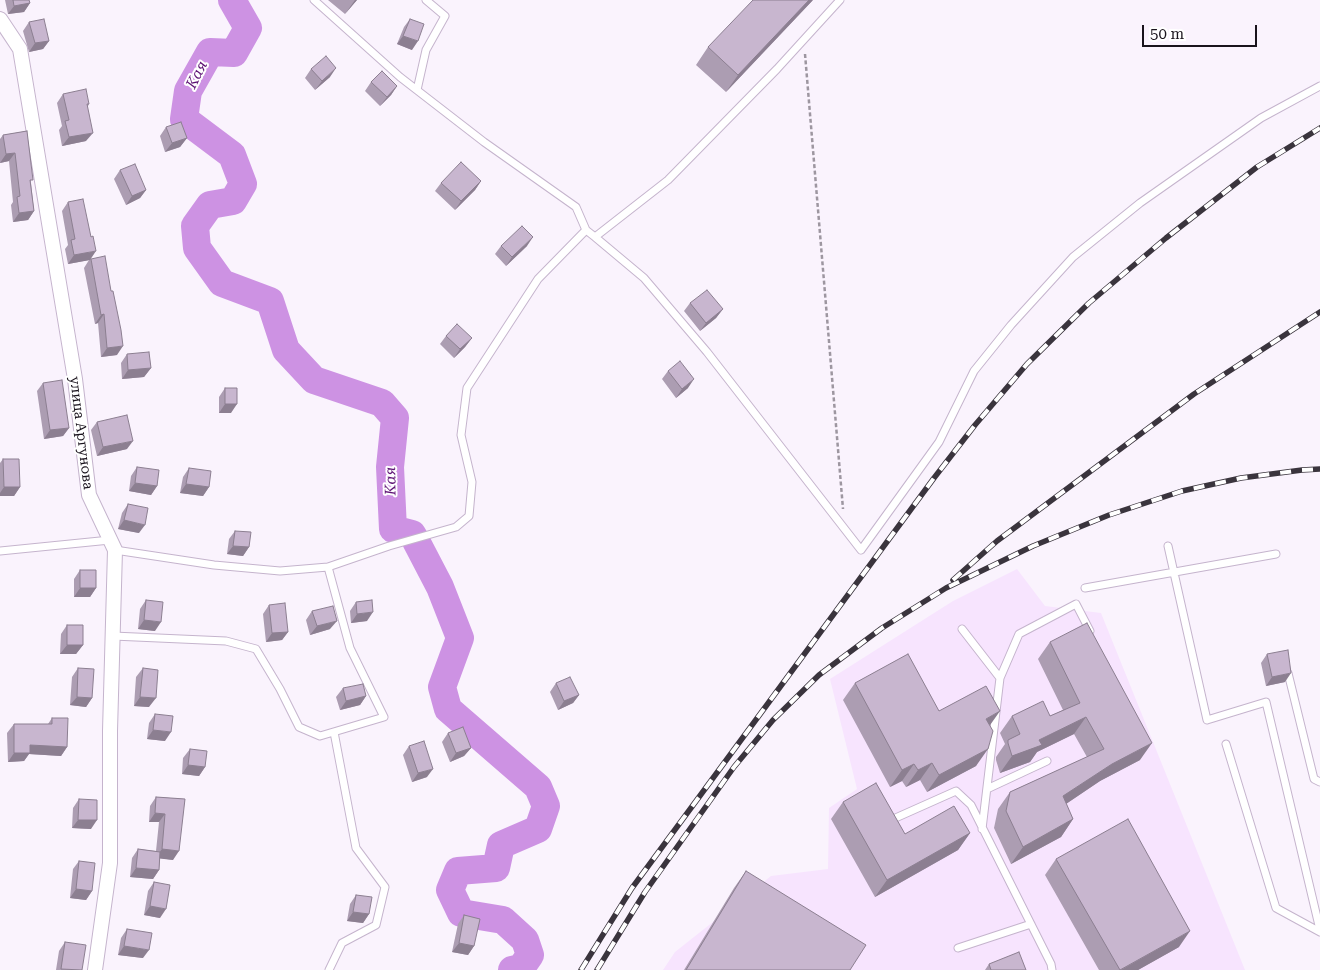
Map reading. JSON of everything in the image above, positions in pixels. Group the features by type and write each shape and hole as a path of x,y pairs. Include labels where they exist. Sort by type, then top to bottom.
{"street":[{"name":"улица Аргунова","path":"0,19 20,49 73,369 88,495 112,545 113,636 110,731 110,863 95,970"}],"lane":[{"path":"314,0 400,77 484,142 576,207 586,230 644,278 707,352 860,550 939,442 974,371 1011,325 1073,257 1140,203 1253,124 1320,86"},
{"path":"417,90 426,50 445,16 426,0"},
{"path":"595,237 668,180 804,40 840,0"},
{"path":"0,551 112,545 214,565 280,571 328,567 390,546 456,527 469,516 472,482 461,435 467,388 538,279 586,230"},
{"path":"1168,546 1207,720 1266,702 1320,931"},
{"path":"1085,588 1276,554"},
{"path":"113,636 226,641 256,649 280,689 298,727 320,736 384,717 350,648 328,567"},
{"path":"982,829 1000,678 1019,634 1076,604 1093,637"},
{"path":"962,629 1000,678"},
{"path":"1288,673 1314,779 1320,782"},
{"path":"329,970 342,944 376,925 385,887 356,848 334,732"},
{"path":"1226,744 1276,908 1320,931"},
{"path":"987,789 1047,761"},
{"path":"891,820 956,791 970,805 1051,964 1052,970"},
{"path":"958,948 1031,924"}],"path":[{"path":"804,40 844,529"}],"shaded area":[{"path":"1017,569 1045,606 1101,613 1245,970 663,970 675,952 771,876 828,869 829,808 857,789 830,679 953,601"}],"building":[{"path":"13,0 29,0 30,3 14,6"},
{"path":"753,0 809,0 738,75 708,47"},
{"path":"44,19 49,41 35,43 29,22"},
{"path":"410,19 424,24 418,41 403,36"},
{"path":"326,56 336,68 322,81 311,69"},
{"path":"382,71 397,86 387,97 371,82"},
{"path":"86,89 93,133 69,137 65,121 69,120 63,94"},
{"path":"181,122 187,138 172,143 166,127"},
{"path":"27,131 33,180 30,180 34,211 19,213 17,197 20,196 15,153 6,154 3,135"},
{"path":"461,162 481,181 461,201 441,183"},
{"path":"135,164 146,190 132,196 120,170"},
{"path":"83,199 96,251 74,255 71,240 75,239 68,202"},
{"path":"522,226 533,237 512,257 501,246"},
{"path":"105,256 123,346 107,348 104,314 101,315 91,259"},
{"path":"707,290 723,309 706,323 690,303"},
{"path":"457,324 472,338 460,349 446,336"},
{"path":"149,352 151,368 128,370 127,354"},
{"path":"680,361 694,379 682,389 668,371"},
{"path":"62,380 69,428 50,430 43,383"},
{"path":"225,388 237,388 237,404 225,404"},
{"path":"127,415 133,441 103,447 97,422"},
{"path":"3,459 19,459 20,487 4,487"},
{"path":"137,467 159,470 157,486 135,483"},
{"path":"189,468 211,471 209,487 186,484"},
{"path":"128,504 148,508 145,525 124,520"},
{"path":"235,531 251,532 249,547 233,546"},
{"path":"80,570 96,570 96,588 80,588"},
{"path":"146,600 163,602 161,622 144,620"},
{"path":"372,600 373,612 357,614 356,602"},
{"path":"285,603 288,632 272,633 269,605"},
{"path":"333,606 337,621 317,626 312,611"},
{"path":"1087,623 1152,743 1112,764 1063,796 1073,819 1023,847 1006,811 1010,792 1104,749 1086,717 1039,740 1042,745 1012,756 1008,743 1008,740 1020,734 1012,716 1043,701 1050,716 1080,703 1050,642"},
{"path":"67,625 83,625 83,645 67,645"},
{"path":"1288,650 1291,673 1272,677 1267,654"},
{"path":"908,654 939,711 986,686 1000,711 986,719 993,731 988,749 939,775 932,763 918,770 914,764 902,770 855,683"},
{"path":"78,668 94,669 92,698 77,697"},
{"path":"143,668 158,670 156,698 140,697"},
{"path":"570,677 579,695 564,701 556,683"},
{"path":"363,684 366,696 346,701 343,688"},
{"path":"155,714 173,716 171,732 153,730"},
{"path":"52,718 68,718 67,747 30,745 30,753 14,753 14,724 52,724"},
{"path":"463,727 471,748 456,753 448,733"},
{"path":"424,741 433,769 418,773 409,746"},
{"path":"190,749 207,751 205,767 188,765"},
{"path":"876,783 905,834 954,806 970,833 887,880 843,802"},
{"path":"156,797 185,799 179,851 162,849 165,814 155,813"},
{"path":"79,799 97,800 97,820 78,820"},
{"path":"1128,819 1190,931 1120,970 1056,859"},
{"path":"138,849 160,852 159,870 136,868"},
{"path":"79,861 95,863 92,891 76,889"},
{"path":"746,871 866,945 850,970 686,970"},
{"path":"154,882 170,885 166,909 150,906"},
{"path":"356,895 372,897 369,914 353,912"},
{"path":"464,915 480,919 474,946 459,943"},
{"path":"127,929 152,933 149,950 124,946"},
{"path":"65,942 86,945 82,970 61,969"},
{"path":"1019,952 1026,970 991,970 989,964"}],"waterway":[{"name":"Кая","path":"232,0 248,28 234,53 210,52 188,91 184,119 232,155 243,184 233,201 210,205 195,226 197,248 222,283 270,301 286,350 314,380 382,403 395,418 390,467 393,529 412,534 440,587 460,638 442,687 448,709 538,787 546,806 538,829 501,845 496,868 458,871 450,890 461,913 503,920 525,940 530,955 521,968 512,970"}],"railway":[{"path":"581,970 632,888 934,478 975,425 1027,364 1089,303 1166,238 1257,167 1320,128"},
{"path":"953,580 997,541 1194,394 1320,312"},
{"path":"597,970 645,892 734,767 773,720 819,675 882,628 946,588 1033,546 1109,515 1182,491 1241,478 1320,469"}]}
